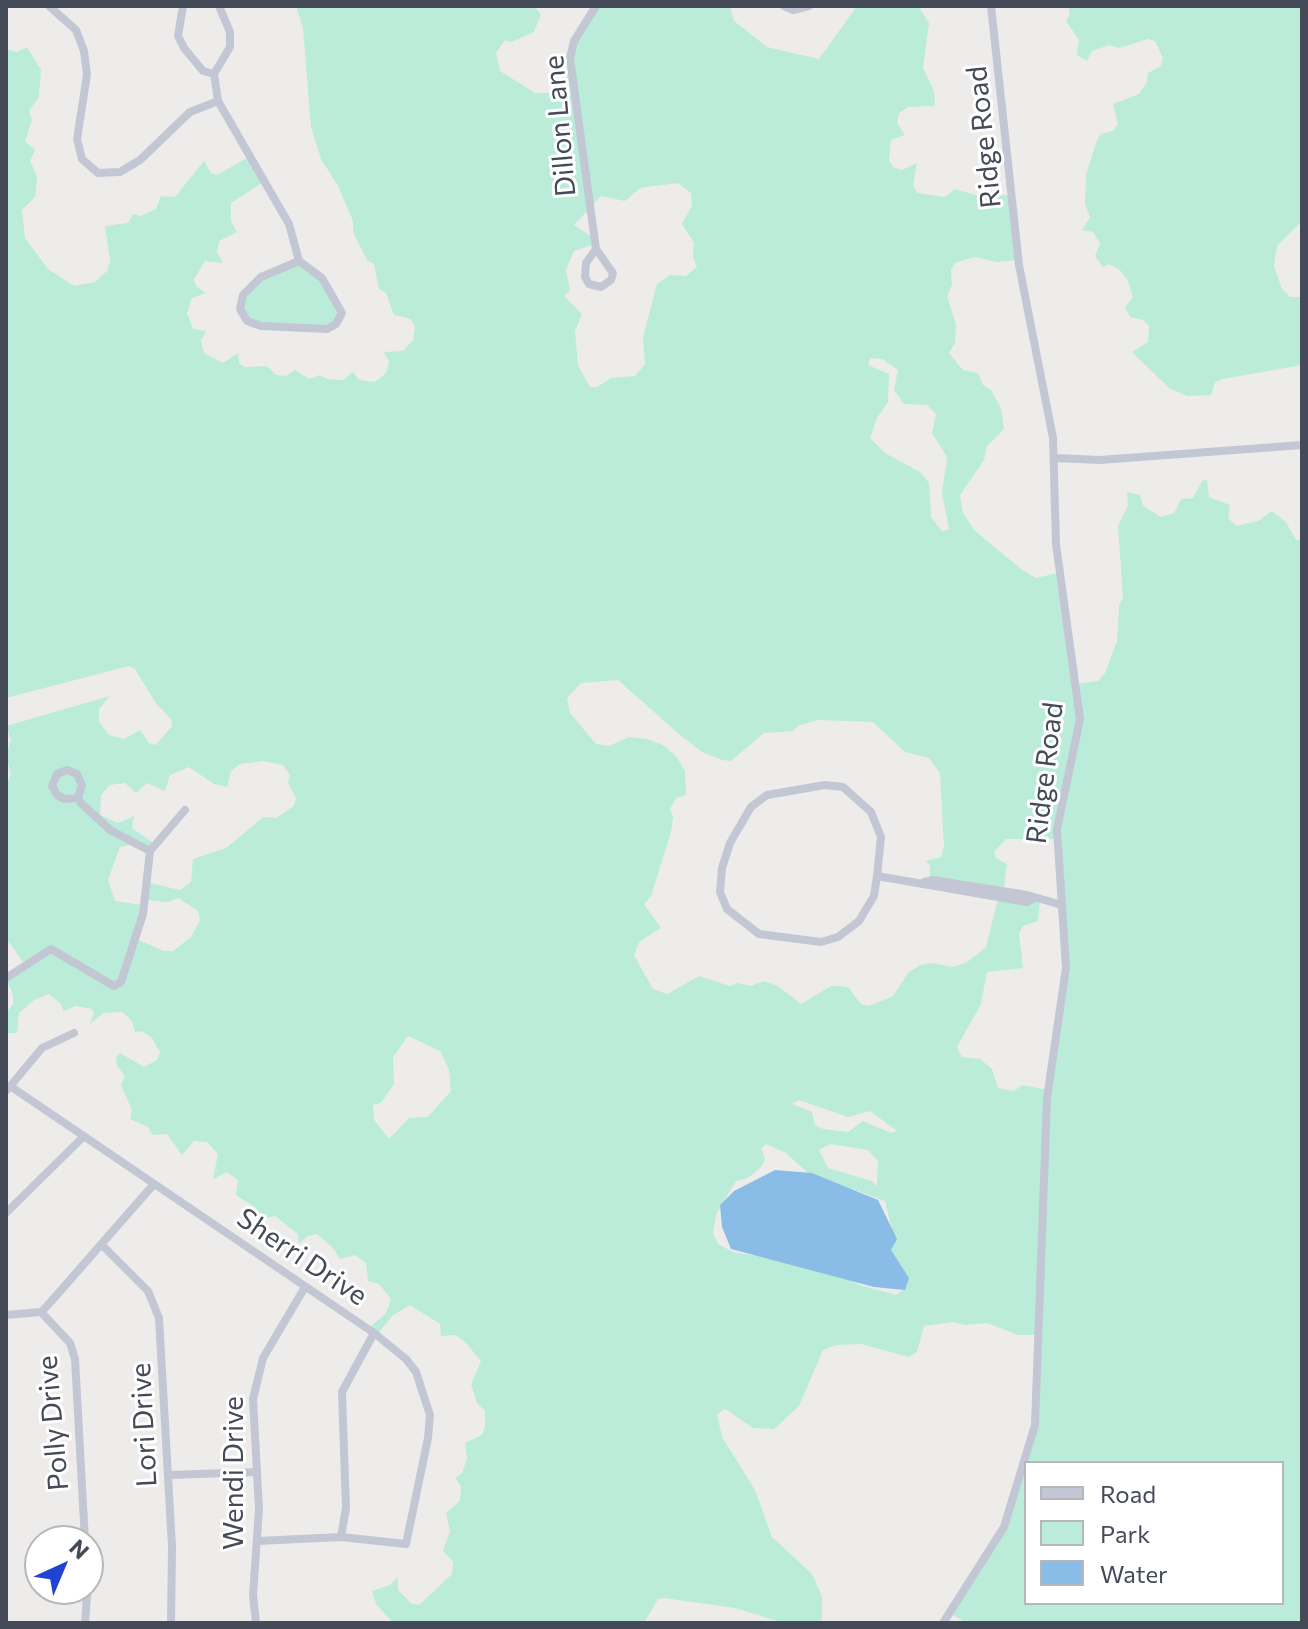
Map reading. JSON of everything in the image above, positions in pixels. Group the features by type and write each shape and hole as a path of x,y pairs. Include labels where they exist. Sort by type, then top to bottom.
{"street":[{"path":"49,6 76,30 84,51 87,75 77,139 82,159 98,173 120,172 140,160 190,112 218,101"},
{"path":"183,6 178,36 203,71 214,74"},
{"path":"219,6 230,32 230,47 214,74 218,101 289,224 299,261 322,278 342,313 336,324 327,329 261,326 247,321 240,309 243,295 261,277 299,261"},
{"name":"Dillon Lane","path":"596,6 574,41 570,58 596,249 613,273 611,280 601,287 589,284 585,277 586,263 596,249"},
{"path":"784,6 793,10 809,6"},
{"name":"Ridge Road","path":"991,6 1019,265 1055,458 1056,544 1080,719 1057,829 1066,968 1047,1098 1035,1425 1024,1461"},
{"path":"1055,458 1100,460 1302,445"},
{"path":"805,787 843,787 871,812 881,837 877,876 874,896 859,921 838,937 821,942 759,934 727,909 720,892 722,868 730,843 751,807 767,795 805,787"},
{"path":"78,798 110,830 150,851"},
{"path":"6,978 51,949 63,953 114,986 121,982 143,914 150,851 185,810"},
{"path":"877,876 1027,902 1033,899 1062,905"},
{"path":"8,1088 42,1048 74,1033"},
{"name":"Sherri Drive","path":"8,1088 374,1333 406,1359 416,1372 430,1415 406,1544 341,1537"},
{"path":"6,1213 84,1136"},
{"path":"6,1315 41,1312 103,1246 154,1184"},
{"name":"Lori Drive","path":"103,1246 148,1291 157,1309 169,1475 171,1623"},
{"name":"Wendi Drive","path":"256,1623 253,1595 258,1541 253,1399 270,1344 305,1287"},
{"name":"Polly Drive","path":"41,1312 65,1335 74,1350 84,1525"},
{"path":"258,1541 341,1537 346,1508 342,1392 374,1333"},
{"name":"Ridge Road","path":"943,1623 1004,1527 1024,1461"},
{"path":"169,1475 257,1472"}],"green space":[{"path":"296,6 534,6 541,14 534,32 511,42 505,40 496,53 500,71 535,93 571,93 566,74 571,46 600,6 730,6 734,21 767,47 819,59 857,6 918,6 929,23 923,68 934,91 935,106 908,107 899,113 897,123 905,135 891,140 889,160 893,167 902,170 917,163 913,185 917,193 945,197 955,189 979,196 1011,195 1018,260 997,262 974,257 955,263 951,270 952,285 947,296 956,325 955,343 949,353 963,370 978,373 983,385 991,390 1001,408 1004,429 987,446 984,460 960,495 963,513 975,531 1021,569 1036,578 1057,573 1075,684 1098,681 1105,673 1117,641 1119,606 1123,597 1118,526 1128,505 1127,492 1140,495 1143,506 1161,517 1174,513 1181,499 1193,498 1202,481 1207,479 1209,497 1230,505 1228,518 1236,526 1258,521 1272,511 1286,522 1296,540 1302,541 1302,1623 966,1623 950,1613 995,1544 1014,1500 1036,1404 1038,1335 1018,1335 987,1323 965,1325 953,1322 924,1326 917,1352 909,1357 861,1344 837,1345 823,1350 799,1406 774,1429 753,1428 725,1409 717,1414 722,1437 755,1490 772,1537 812,1574 822,1596 822,1623 784,1623 735,1608 664,1598 658,1599 644,1623 393,1623 376,1604 372,1591 390,1585 398,1577 398,1590 411,1603 419,1605 452,1574 453,1562 443,1551 450,1531 446,1513 460,1501 461,1486 455,1478 462,1473 467,1459 465,1443 482,1435 485,1427 485,1411 477,1403 471,1384 481,1361 456,1335 441,1336 440,1324 410,1305 392,1316 378,1334 367,1330 386,1313 391,1299 379,1284 368,1281 366,1263 355,1255 340,1259 317,1234 308,1236 299,1244 298,1234 275,1216 256,1221 256,1208 236,1195 238,1180 227,1172 213,1179 218,1154 207,1142 194,1141 182,1155 167,1134 153,1135 148,1127 130,1119 132,1110 121,1085 125,1076 117,1066 116,1057 120,1053 144,1067 157,1060 160,1052 152,1038 142,1031 135,1032 132,1021 122,1012 103,1013 89,1025 94,1014 92,1009 76,1006 63,1011 61,1004 49,994 34,1000 19,1013 17,1033 6,1033 6,1013 13,1004 13,995 6,978 25,965 6,938 6,786 11,774 6,756 11,740 6,726 110,696 99,709 99,722 109,735 124,739 140,730 149,743 156,745 172,726 171,719 155,702 135,669 129,666 6,698 6,49 17,52 27,47 41,70 39,97 29,111 32,120 25,141 35,150 30,161 37,176 35,197 22,210 25,238 48,269 74,286 95,282 107,271 110,261 105,226 128,223 133,214 140,216 156,209 161,196 175,197 204,161 211,173 217,175 247,158 262,183 231,203 231,221 237,232 219,241 217,252 223,263 205,261 194,279 196,286 206,293 192,298 187,313 193,329 206,331 201,341 204,353 223,363 238,353 239,363 245,367 267,366 276,375 286,376 295,370 309,379 320,375 327,379 343,380 353,372 359,380 375,382 386,373 389,362 384,352 403,351 413,340 415,327 411,319 394,315 386,293 379,289 374,264 367,260 353,232 353,221 338,186 321,159 311,127 303,28","holes":["678,183 691,193 692,205 682,224 694,243 693,257 697,267 686,276 670,275 657,284 643,337 645,364 635,376 611,378 597,387 590,387 578,365 575,331 582,314 564,296 570,290 566,270 574,251 592,245 592,237 574,225 601,196 625,201 640,188","870,358 882,359 898,370 894,390 904,404 927,405 936,414 932,433 947,457 942,493 949,529 942,531 931,517 929,483 920,472 885,453 870,438 877,418 888,402 889,374 868,365","618,680 702,752 722,760 731,761 764,733 792,731 800,725 818,720 873,722 905,752 929,758 940,773 944,847 941,857 926,861 930,866 929,885 998,899 986,947 966,963 952,967 933,963 920,965 908,973 893,996 869,1006 861,1004 848,987 841,986 831,986 801,1004 778,986 763,981 751,986 737,983 730,986 699,976 667,994 653,989 634,955 639,942 661,928 644,904 651,896 671,832 673,817 670,809 676,798 686,795 685,771 676,756 663,745 647,739 629,737 609,746 596,744 570,713 567,698 581,683","263,761 283,765 290,775 288,783 296,798 294,806 276,818 263,817 226,848 193,859 191,882 180,890 146,882 145,900 168,902 178,898 198,911 200,920 191,937 173,951 164,951 136,939 142,905 115,901 108,880 120,847 133,844 152,852 155,844 132,828 134,816 118,823 100,815 101,795 110,785 125,783 136,793 147,783 165,791 170,775 189,767 214,784 227,787 231,771 240,764","1006,839 1055,839 1064,940 1062,1002 1047,1090 1022,1085 1014,1091 998,1088 992,1069 980,1059 962,1057 957,1047 981,1004 987,972 1023,968 1019,933 1023,926 1038,921 1040,902 1003,896 1007,864 996,858 994,852","408,1036 440,1051 449,1070 451,1091 428,1117 409,1118 389,1139 374,1120 373,1105 381,1103 394,1084 393,1057","799,1100 848,1117 870,1111 897,1131 891,1133 863,1121 848,1132 823,1129 815,1125 812,1112 792,1104","766,1144 786,1153 808,1173 885,1201 892,1230 887,1248 903,1290 896,1295 859,1285 821,1266 733,1252 718,1244 713,1233 716,1215 736,1181 748,1178 765,1159 761,1148","830,1144 868,1150 878,1161 877,1186 872,1181 828,1168 819,1150"]},
{"path":"1068,6 1302,6 1302,221 1277,246 1274,266 1282,289 1290,297 1302,297 1302,365 1223,379 1215,382 1211,395 1187,396 1169,388 1132,352 1148,342 1149,326 1143,320 1130,317 1125,307 1133,297 1128,281 1120,270 1109,264 1103,267 1095,256 1100,243 1093,232 1082,230 1090,217 1085,204 1086,175 1097,140 1101,134 1113,131 1118,124 1113,104 1139,94 1147,82 1148,73 1161,66 1163,58 1155,41 1148,39 1119,48 1109,45 1092,51 1087,61 1077,55 1079,40 1066,21 1070,14"},
{"path":"299,262 318,275 340,304 339,321 331,329 264,326 247,319 239,302 247,287"}],"water":[{"path":"775,1170 812,1173 878,1200 897,1239 891,1250 909,1278 905,1290 874,1287 731,1249 722,1227 720,1205 734,1191"}]}
